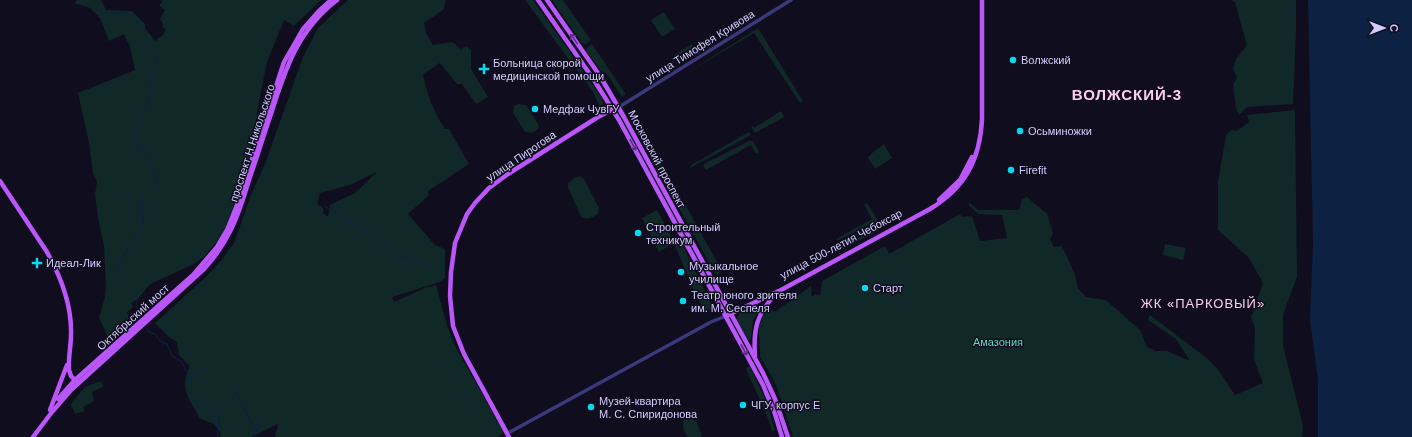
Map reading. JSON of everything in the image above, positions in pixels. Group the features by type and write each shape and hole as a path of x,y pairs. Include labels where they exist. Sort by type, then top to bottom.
{"main road":[{"name":"проспект Н.Никольского","path":"182,288 223,238 237,205 284,62 290,50 303,29 331,0"},
{"name":"проспект Н.Никольского","path":"182,288 210,263 227,240 242,203 286,67 304,34 316,19 337,0"},
{"name":"Московский проспект","path":"538,0 594,80 613,110 763,385 775,414 782,437"},
{"name":"Московский проспект","path":"546,0 600,76 619,107 755,358 775,398 788,437"},
{"name":"улица 500-летия Чебоксар","path":"730,313 929,208 957,186 972,165 978,146 980,128 981,0"},
{"name":"улица Пирогова","path":"510,434 460,343 452,302 454,257 463,225 476,203 489,189 532,160 619,107"},
{"path":"0,181 53,265 63,286 70,316 71,336 69,372 77,382"},
{"path":"0,186 30,229"},
{"name":"улица 500-летия Чебоксар","path":"730,313 781,290 842,255"},
{"name":"Октябрьский мост","path":"77,382 182,288"},
{"path":"755,358 755,330 759,317 769,301 781,290"},
{"path":"725,315 730,313"},
{"path":"50,410 65,374 69,360"},
{"path":"29,437 50,410 77,382"},
{"path":"33,437 77,382"}],"street":[{"name":"улица Тимофея Кривова","path":"619,107 791,0"},
{"path":"510,434 545,411 696,328 725,315"}],"green space":[{"path":"77,0 101,0 106,10 132,11 145,24 145,28 155,41 162,36 166,30 162,26 163,24 160,19 165,10 159,6 163,0 321,0 294,26 284,20 267,62 253,141 244,175 222,235 204,257 192,265 150,284 138,299 131,303 133,307 127,312 128,325 110,342 99,318 105,297 106,287 104,246 95,194 97,182 93,173 89,143 78,93 135,70 130,47 124,34 109,41 100,18 90,8 74,3"},
{"path":"348,0 446,0 443,10 424,23 426,33 433,45 452,42 461,49 466,46 471,50 471,69 488,97 476,104 462,84 457,84 440,63 423,74 431,103 437,116 445,129 449,129 469,164 428,191 428,196 408,214 435,245 445,249 445,278 440,282 392,297 394,302 425,288 436,285 447,325 455,346 504,433 497,437 275,437 278,424 251,437 220,437 221,433 214,424 199,418 186,392 186,375 190,366 179,355 177,342 169,337 155,323 205,278 220,262 234,243 251,195 265,164 303,57 318,28","holes":["377,172 355,193 330,205 328,217 323,213 323,208 317,204 320,193 350,185"]},
{"path":"525,0 533,0 602,98 603,104 600,107 593,92"},
{"path":"552,0 563,0 590,41 585,44 582,43"},
{"path":"1231,0 1296,0 1293,104 1247,107 1239,115 1236,109 1233,85 1237,78 1233,69 1236,59 1247,45 1235,2"},
{"path":"664,12 675,29 662,37 651,20"},
{"path":"758,28 803,101 800,103 754,33 682,76"},
{"path":"592,44 625,93 622,97 606,73 601,71 586,51"},
{"path":"692,44 694,53 678,62 674,55"},
{"path":"519,104 526,105 538,124 539,127 537,130 531,133 525,132 513,113 514,106"},
{"name":"Амазония","path":"1295,110 1297,277 1283,315 1283,346 1303,426 1302,437 793,437 776,385 760,356 759,327 766,311 776,311 811,286 812,297 815,294 820,295 822,281 885,246 889,254 960,214 962,217 972,216 980,241 1007,238 1002,215 978,214 969,205 969,202 978,210 1019,210 1022,199 1027,197 1047,214 1053,233 1050,239 1054,247 1062,246 1075,274 1078,288 1086,297 1106,300 1140,330 1147,347 1156,351 1167,351 1190,361 1176,339 1148,320 1150,315 1208,359 1217,368 1235,395 1263,383 1254,360 1255,327 1251,318 1263,283 1249,258 1218,230 1218,182 1226,135 1231,130 1237,131 1249,122 1247,115"},
{"path":"781,111 784,117 755,133 751,127 753,126 754,128"},
{"path":"634,112 722,271 716,275 628,116"},
{"path":"618,113 725,309 724,310"},
{"path":"749,132 751,135 690,168 691,165"},
{"path":"749,141 753,141 759,152 756,154 751,145 706,170 703,165 704,164"},
{"path":"884,144 892,158 875,169 868,158"},
{"path":"580,176 584,179 599,208 598,213 590,218 581,217 568,187 568,183 574,178"},
{"path":"867,203 879,222 874,222 837,241 836,239 872,219 864,205"},
{"path":"657,210 674,242 680,240 713,307 705,312 693,289 674,243 659,252 642,218"},
{"path":"880,226 879,230 842,250 841,249 842,247"},
{"path":"1165,244 1186,248 1183,260 1163,255"},
{"path":"758,304 760,309 753,321 751,338 749,341 736,320 737,317 747,308"},
{"path":"750,366 767,403 775,430 773,431 747,372 746,368"},
{"path":"100,381 104,386 92,392 94,401 83,407 85,411 75,414 71,404 85,387"},
{"path":"688,417 694,419 699,427 702,437 687,437 683,423"}],"water":[{"path":"1308,0 1412,0 1412,437 1318,437 1318,379 1310,320 1313,243"}],"waterway":[{"path":"97,0 102,12 127,13 133,15 138,24 145,30 146,40 156,54 158,68 150,77 153,89 135,132 147,159 154,169 156,188 142,199 143,223 118,265 120,276 134,287 137,297 138,314 141,320"},
{"path":"1286,11 1295,10"},
{"path":"324,206 365,231 374,232 391,255 421,261 432,267"},
{"path":"145,326 149,332 155,334 160,341 167,344 172,356 181,361 191,379 191,393 197,404 219,416 218,437"},
{"path":"191,378 208,366"},
{"path":"234,390 256,430"},
{"path":"255,437 257,425 267,419"}],"place":[{"name":"Волжский","path":"1013,60"},
{"name":"Больница скорой медицинской помощи","path":"484,69"},
{"name":"Медфак ЧувГУ","path":"535,109"},
{"name":"Осьминожки","path":"1020,131"},
{"name":"Firefit","path":"1011,170"},
{"name":"Строительный техникум","path":"638,233"},
{"name":"Идеал-Лик","path":"37,263"},
{"name":"Музыкальное училище","path":"681,272"},
{"name":"Старт","path":"865,288"},
{"name":"Театр юного зрителя им. М. Сеспеля","path":"683,301"},
{"name":"ЧГУ, корпус Е","path":"743,405"},
{"name":"Музей-квартира М. С. Спиридонова","path":"591,407"}],"district":[{"name":"ВОЛЖСКИЙ-3","path":"1127,94"},
{"name":"ЖК «ПАРКОВЫЙ»","path":"1203,303"}]}
